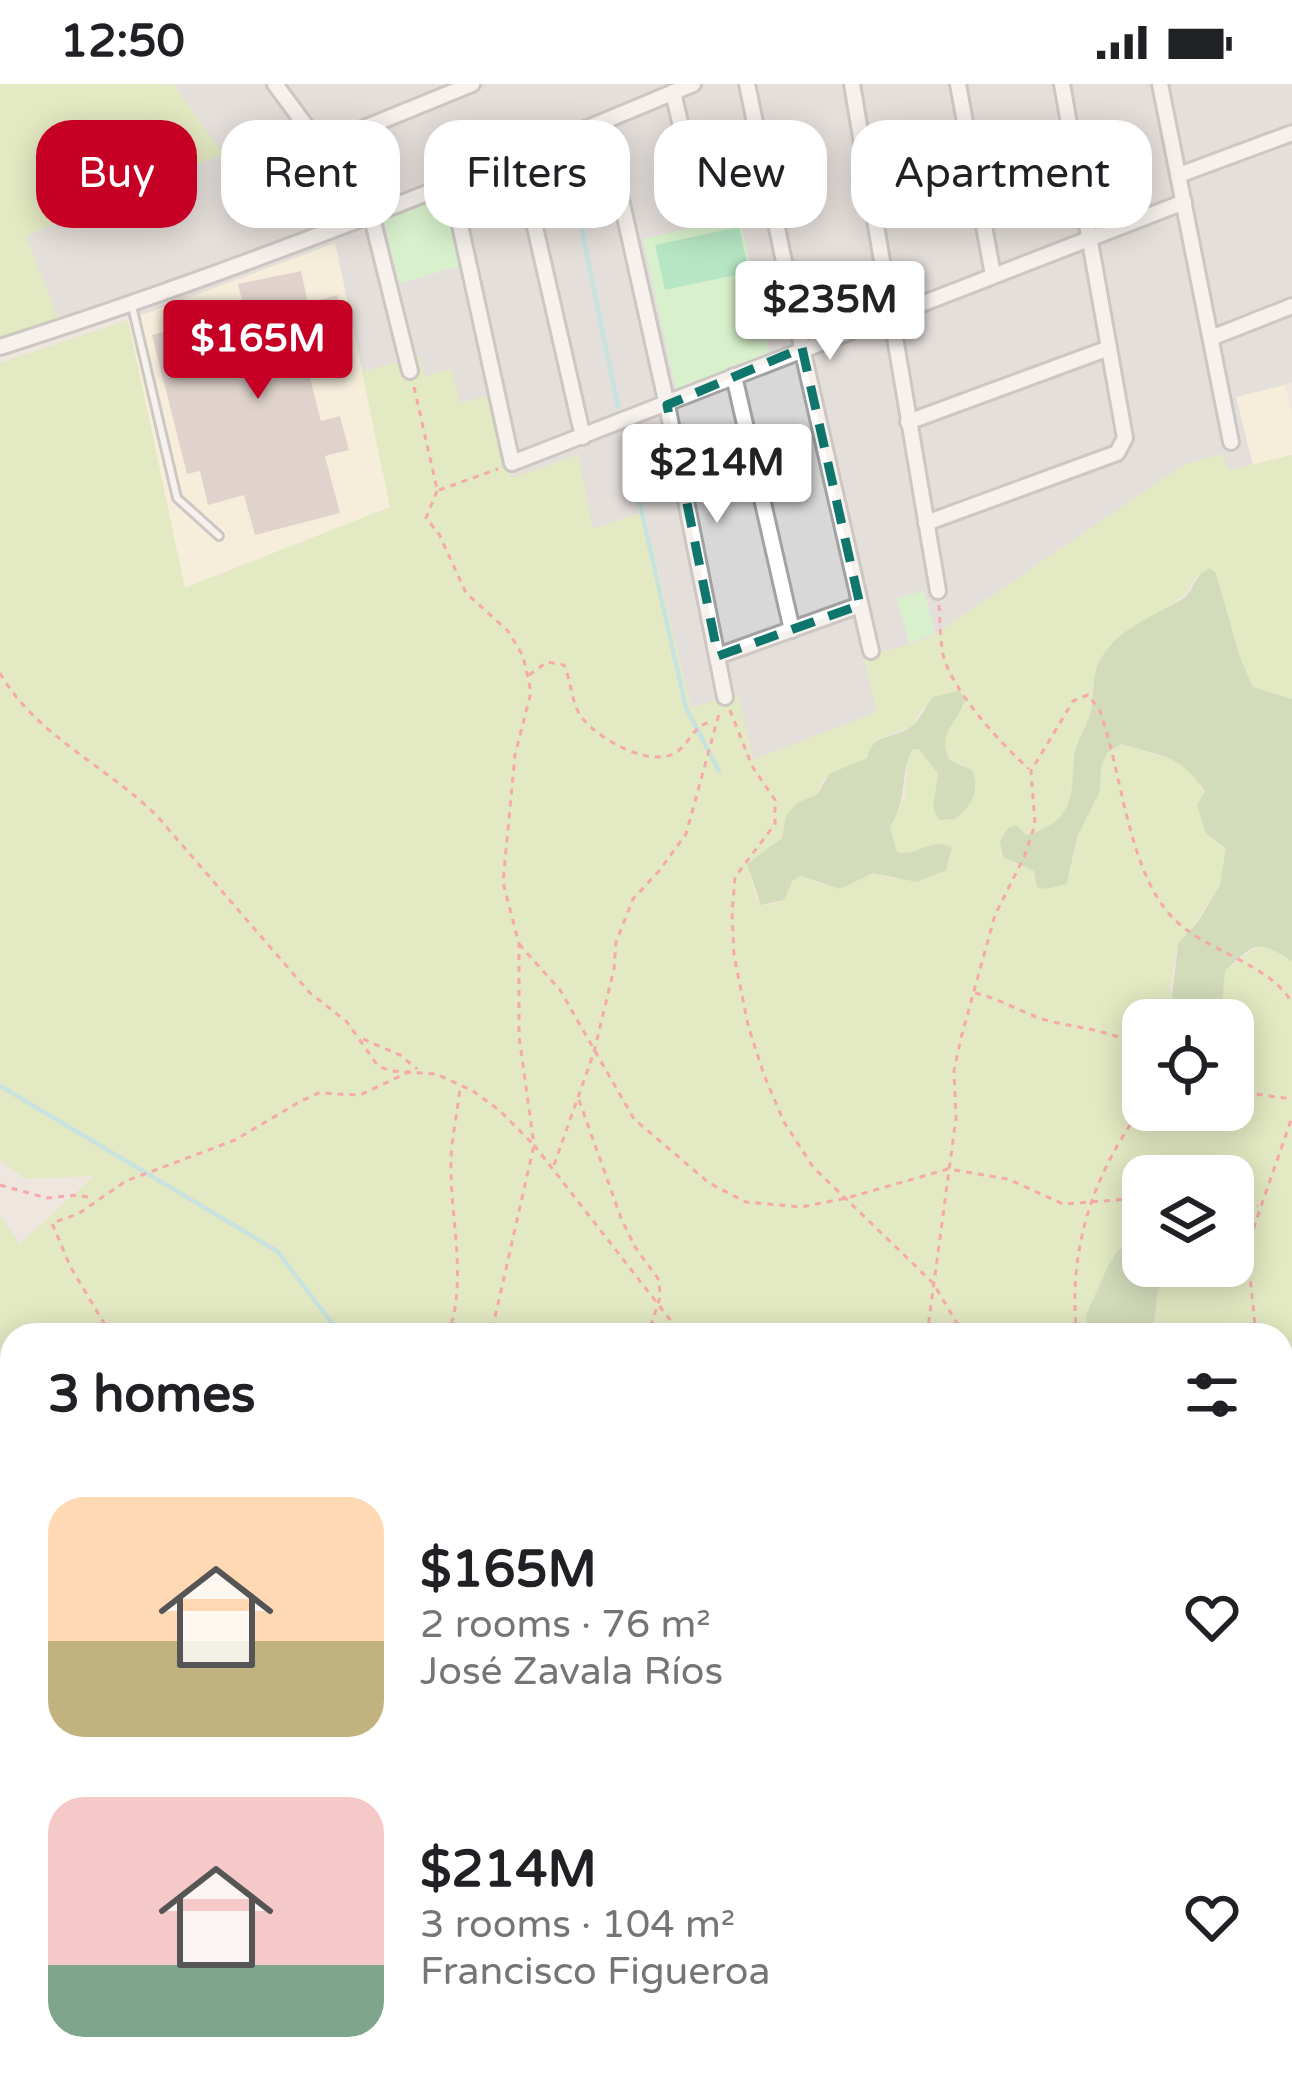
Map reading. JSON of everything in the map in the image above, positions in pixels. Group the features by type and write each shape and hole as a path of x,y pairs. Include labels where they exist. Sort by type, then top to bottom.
{"street":[{"path":"275,84 301,120"},
{"path":"384,120 472,84"},
{"path":"611,120 693,84"},
{"path":"747,84 871,651"},
{"path":"852,84 938,592"},
{"path":"958,84 993,275"},
{"path":"926,523 1117,453 1125,437 1062,84"},
{"path":"1160,84 1232,442"},
{"path":"673,92 680,120"},
{"path":"1179,175 1292,133"},
{"path":"461,228 512,464 1184,202"},
{"path":"0,347 333,228"},
{"path":"374,228 410,371"},
{"path":"536,228 583,437"},
{"path":"627,228 724,697"},
{"path":"1210,338 1292,306"},
{"path":"908,422 1109,348"},
{"path":"734,376 792,629"},
{"path":"718,656 860,605"}],"lane":[{"path":"132,303 177,498 219,536"}],"path":[{"path":"410,371 437,491 428,524 440,534 466,593 508,631 523,656 531,692 515,754 503,882 519,944 519,1036 534,1145 493,1323"},
{"path":"437,491 512,464"},
{"path":"938,592 950,672 992,735 1031,771"},
{"path":"527,676 547,662 565,664 581,718 611,742 654,757 676,752 698,725 718,720"},
{"path":"0,673 28,711 158,816 309,992 361,1038 378,1066 391,1071 416,1070 460,1085 500,1110 553,1167 673,1323"},
{"path":"928,1323 956,1118 954,1071 995,915 1035,824 1031,771 1073,700 1088,695 1106,727 1145,870 1172,917 1220,953 1273,981 1292,1003"},
{"path":"553,1167 594,1052 624,920 632,899 686,834 724,697"},
{"path":"724,697 752,766 775,800 775,824 735,877 734,955 748,1024 784,1122 813,1166 933,1283 957,1323"},
{"path":"519,944 560,989 634,1119 709,1183 746,1202 801,1207 948,1169 1008,1179 1063,1204 1122,1200"},
{"path":"974,992 1050,1021 1122,1036"},
{"path":"361,1038 400,1055 416,1070"},
{"path":"104,1323 70,1266 52,1222 78,1214 126,1181 235,1140 319,1093 360,1095 416,1070"},
{"path":"452,1323 456,1247 450,1161 460,1085"},
{"path":"1254,1094 1292,1099"},
{"path":"579,1100 621,1217 659,1280 652,1323"},
{"path":"1255,1323 1247,1247 1292,1117"},
{"path":"1075,1323 1072,1298 1076,1254 1090,1202 1130,1131"},
{"path":"0,1185 47,1198 77,1195 95,1199"},
{"path":"1254,1206 1259,1206"}],"highlighted area":[{"path":"802,348 860,605 718,656 667,405"}],"shaded area":[{"path":"173,84 1292,84 1292,382 1285,385 1292,413 1292,455 1227,471 1185,464 930,638 865,658 878,712 752,760 691,709 644,511 593,529 511,478 490,396 460,403 424,376 362,372 391,507 128,320 120,298 59,321 25,236 44,228 197,228 197,164 221,154 221,228 400,228 400,120 221,120 221,153"},
{"path":"335,243 391,507 184,588 128,320"},
{"path":"1285,385 1292,413 1292,455 1253,465 1236,397"}],"green space":[{"path":"0,84 173,84 221,155 197,165 197,120 36,120 36,228 45,228 26,236 59,321 0,338"},
{"path":"424,200 424,228 453,228 461,266 399,283 386,228 400,228 400,210"},
{"path":"692,228 742,228 769,352 677,394 643,239"},
{"path":"739,228 749,272 665,290 655,245"},
{"path":"128,320 185,588 390,507 362,372 419,356 425,376 452,369 460,403 490,395 511,478 578,455 593,529 644,511 691,708 738,694 753,760 877,712 864,658 930,638 1185,464 1223,454 1228,470 1292,455 1292,699 1253,687 1216,573 1196,576 1175,602 1132,628 1106,651 1095,672 1090,713 1075,751 1067,806 1054,823 1027,835 1011,864 1070,877 1077,837 1100,791 1101,767 1108,752 1121,744 1178,763 1197,779 1213,839 1227,848 1220,885 1176,951 1170,989 1174,999 1122,999 1122,1131 1254,1131 1254,999 1223,999 1225,971 1260,944 1292,961 1292,1323 1154,1323 1160,1287 1254,1287 1254,1155 1122,1155 1122,1248 1109,1264 1087,1323 0,1323 0,1216 20,1244 94,1176 25,1179 0,1160 0,363","holes":["965,705 944,744 950,760 965,765 962,814 947,821 933,808 938,775 919,748 908,756 905,797 890,827 897,852 905,855 936,844 895,879 873,873 825,885 801,876 793,880 784,900 769,906 757,900 747,864 782,838 795,812 818,794 822,780 867,758 877,739 910,727 922,709"]},
{"path":"1210,568 1216,573 1253,687 1292,699 1292,961 1257,947 1225,971 1223,999 1174,999 1178,944 1220,885 1226,848 1206,834 1197,805 1205,791 1186,769 1168,758 1121,744 1108,752 1101,767 1100,791 1077,837 1067,884 1037,887 1034,871 1003,857 1000,841 1008,828 1016,825 1027,835 1062,815 1100,660 1125,632 1186,597"},
{"path":"924,591 935,634 909,643 897,598"},
{"path":"958,691 965,697 963,706 945,741 950,760 972,770 975,791 970,803 955,819 939,820 933,808 938,774 919,749 912,750 900,806 890,827 897,852 938,844 952,848 946,870 917,882 873,873 840,889 801,876 793,880 784,900 761,905 747,864 782,838 786,816 797,803 818,794 829,774 867,758 880,739 908,729 933,697"},
{"path":"1122,1248 1122,1287 1160,1287 1154,1323 1087,1323 1109,1264"}],"building":[{"path":"301,271 308,303 337,295 351,347 305,359 321,421 340,416 349,450 325,456 340,513 255,535 244,495 208,505 200,471 187,474 152,335 175,329 173,321 191,317 193,325 245,312 238,284"}],"waterway":[{"path":"582,228 618,407"},
{"path":"626,442 686,708 719,771"},
{"path":"0,1086 277,1251 332,1323"}]}
